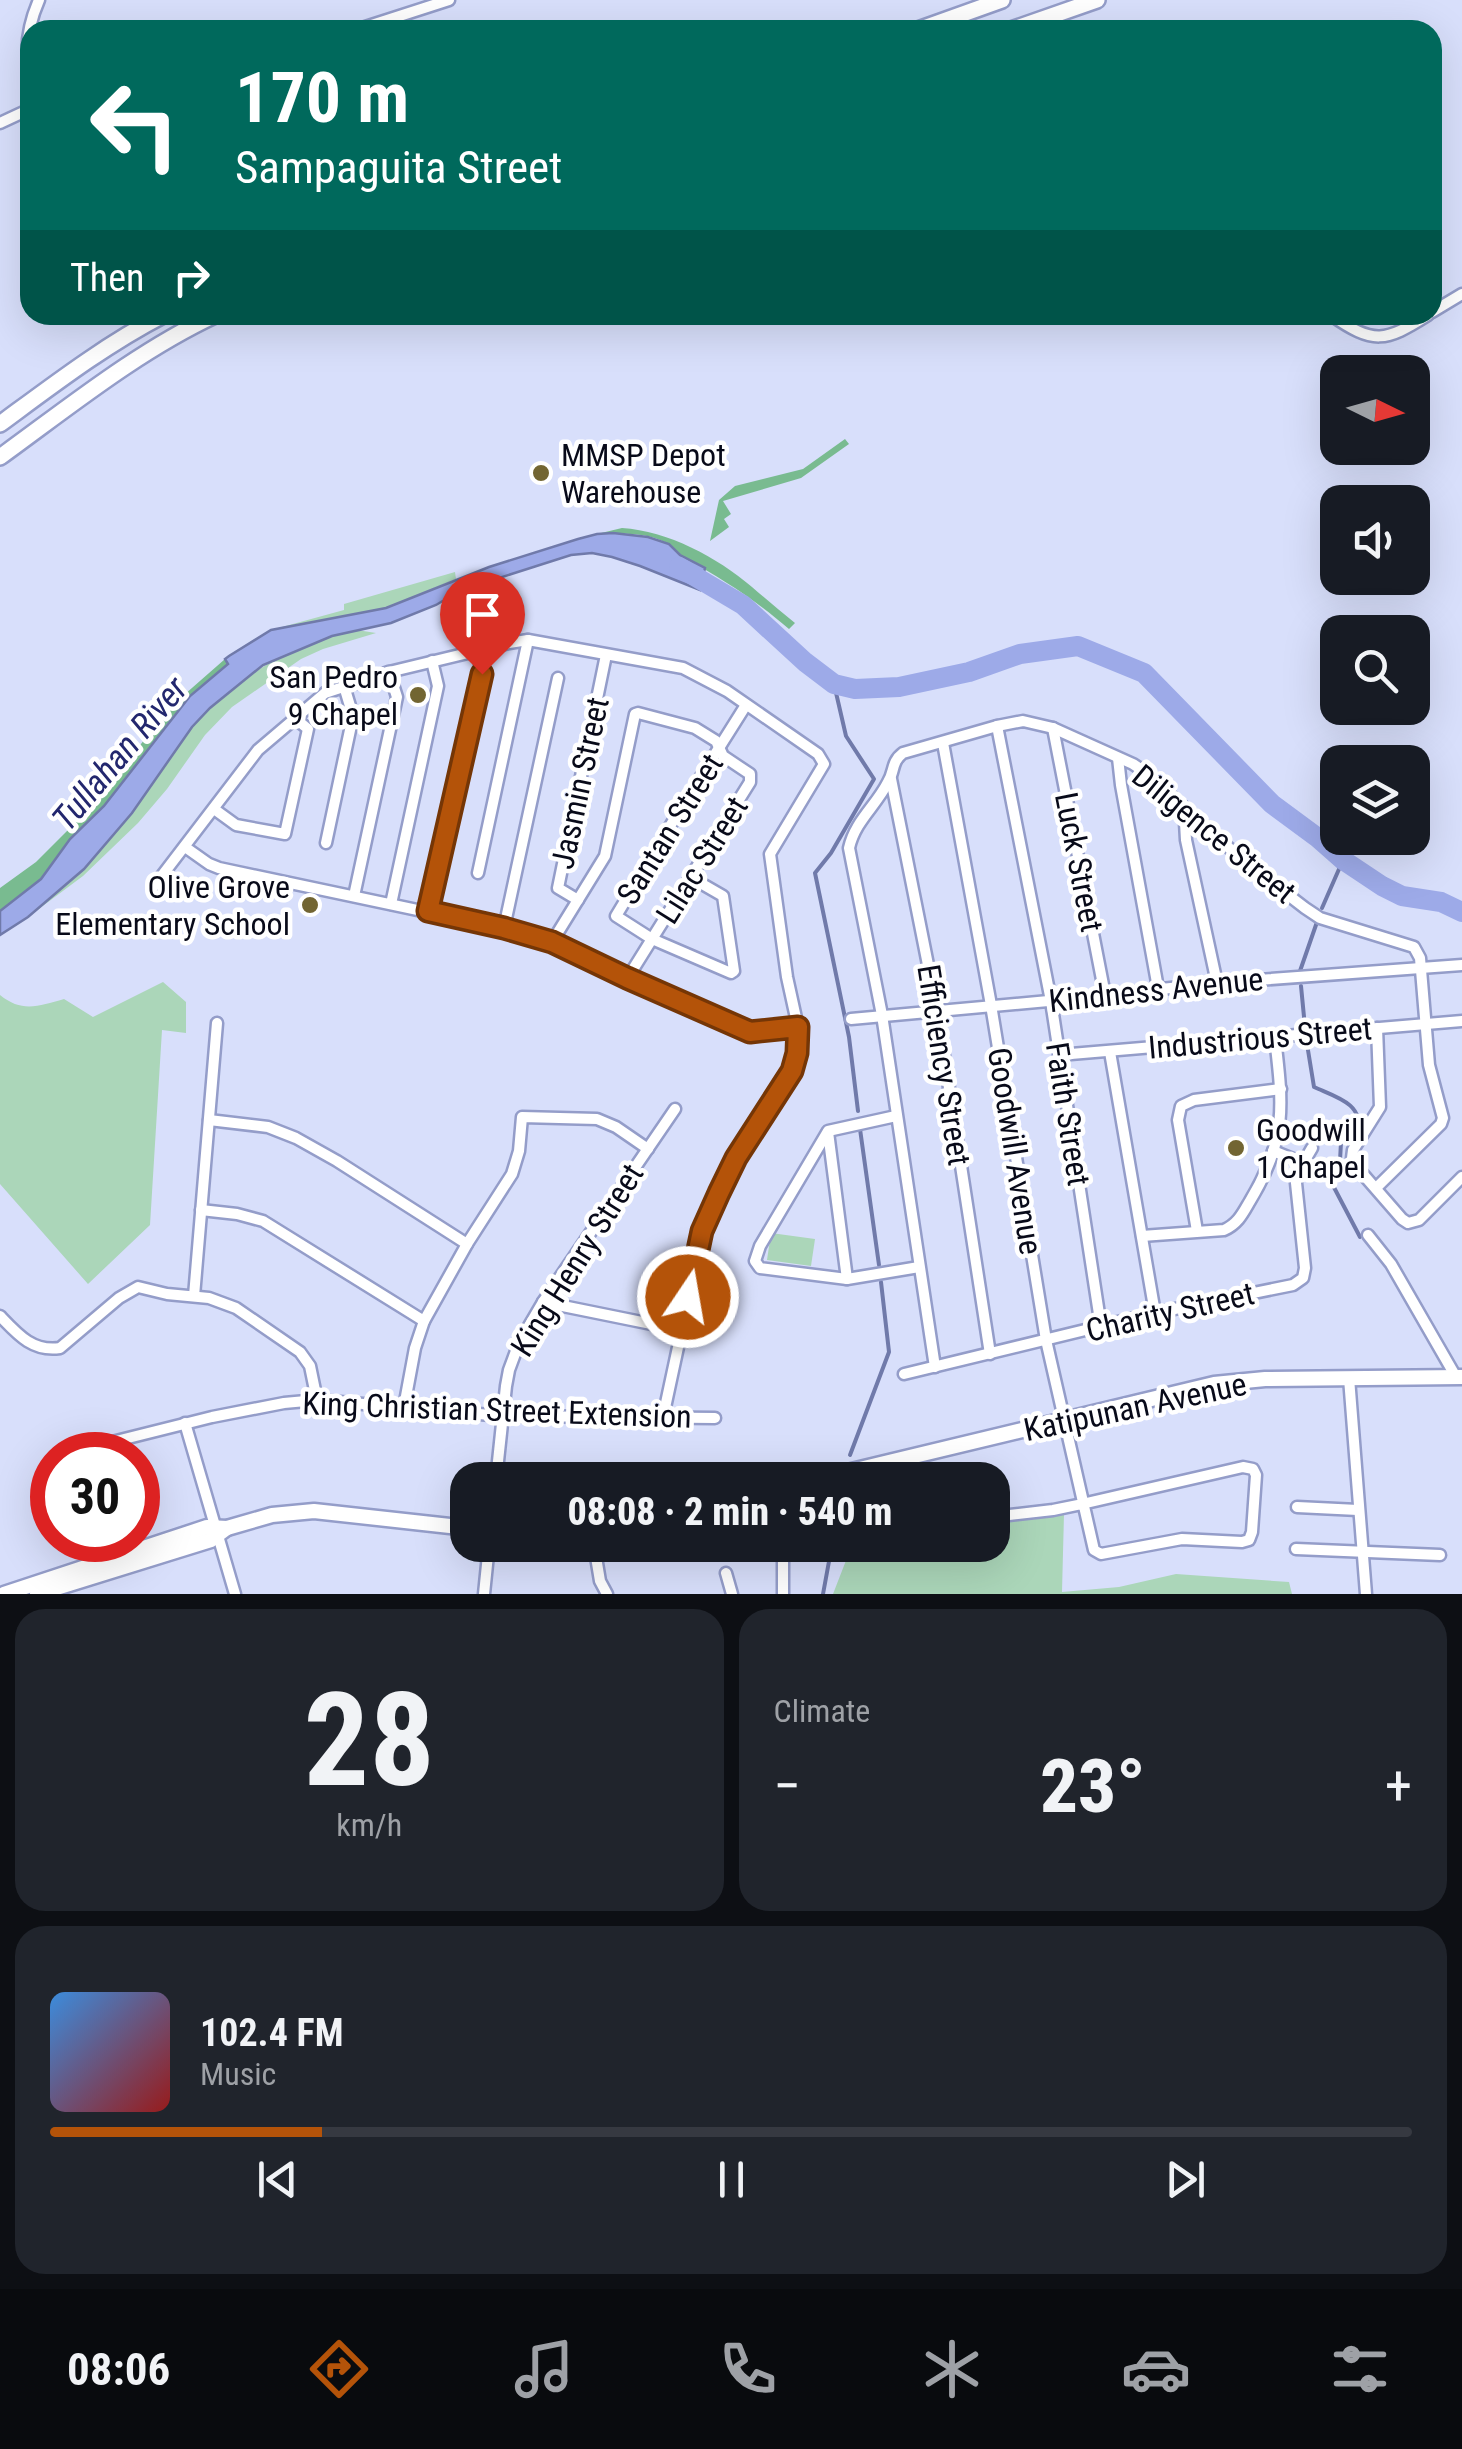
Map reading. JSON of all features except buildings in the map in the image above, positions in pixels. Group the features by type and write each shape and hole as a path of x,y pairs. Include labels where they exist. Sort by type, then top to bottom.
{"main road":[{"path":"946,20 1002,0"},
{"path":"1040,20 1097,0"},
{"path":"0,424 145,325"},
{"path":"0,456 194,325"},
{"name":"Katipunan Avenue","path":"889,1462 1214,1384 1265,1379 1459,1377"},
{"path":"4,1594 208,1527 220,1530 272,1515 314,1511 450,1526"},
{"path":"37,1594 212,1540 220,1530"}],"street":[{"path":"385,20 449,0"},
{"path":"1347,325 1374,337 1401,332 1412,325"},
{"path":"478,873 528,640"},
{"path":"154,886 258,750 324,693 477,650 528,640 683,668 706,678 818,754 824,764 770,854 798,1027 797,1053 792,1071 736,1158 702,1231 663,1417"},
{"path":"428,911 482,674 477,650"},
{"name":"Jasmin Street","path":"578,900 558,888 606,656"},
{"path":"391,904 438,686 432,661"},
{"path":"354,896 397,696 390,672"},
{"path":"504,928 558,678"},
{"path":"326,843 353,716 344,686"},
{"name":"Santan Street","path":"652,939 618,919 617,913 746,705"},
{"path":"552,942 605,856 638,713 695,728 716,741 720,749"},
{"path":"214,809 236,825 285,834 308,730 296,719"},
{"name":"Diligence Street","path":"935,1367 882,1016 849,848 862,818 891,778 896,758 1023,721 1053,728 1145,772 1239,857 1320,918 1412,945 1420,954 1421,968"},
{"name":"Faith Street","path":"997,726 1051,1001 1101,1326"},
{"name":"Luck Street","path":"1053,728 1105,996"},
{"name":"Goodwill Avenue","path":"943,742 992,1005 1046,1340 1082,1504 1094,1550 1101,1554 1182,1539 1250,1540 1255,1471 1248,1467 1082,1504"},
{"name":"Lilac Street","path":"627,978 750,782 750,774 723,756 720,749"},
{"path":"1118,758 1158,988"},
{"name":"Efficiency Street","path":"891,778 937,1010 990,1354"},
{"path":"1187,810 1186,840 1216,983"},
{"path":"185,846 219,868 428,911 552,942 750,1032 798,1027"},
{"path":"652,939 726,972 734,971 724,896 690,876"},
{"name":"Kindness Avenue","path":"851,1018 1158,988 1462,965"},
{"path":"1376,1188 1443,1118 1430,1074 1421,968"},
{"name":"Industrious Street","path":"1059,1055 1462,1021"},
{"path":"194,1296 216,1023"},
{"path":"1377,1028 1380,1107 1352,1154 1355,1165 1408,1223 1419,1220 1462,1177"},
{"path":"1142,1236 1224,1230 1232,1226 1261,1183 1281,1124 1275,1038"},
{"path":"1110,1052 1155,1313"},
{"path":"1197,1232 1178,1120 1181,1106 1194,1100 1281,1090"},
{"name":"King Henry Street","path":"498,1462 506,1386 514,1355 543,1302 675,1110"},
{"path":"896,1116 828,1132 760,1246 756,1261 760,1268 846,1279 918,1267"},
{"path":"404,1407 424,1322 512,1174 522,1117 598,1119 648,1149"},
{"path":"209,1120 268,1128 296,1138 467,1244"},
{"path":"828,1132 846,1279"},
{"name":"Charity Street","path":"904,1374 1293,1284 1303,1278 1305,1268 1296,1183 1312,1148"},
{"path":"1274,1151 1303,1163"},
{"path":"201,1210 263,1222 424,1322"},
{"path":"1368,1236 1391,1264 1459,1377"},
{"path":"0,1316 31,1345 48,1350 60,1348 119,1298 138,1287 223,1302 300,1352 310,1366 317,1400"},
{"path":"543,1302 681,1330"},
{"path":"1349,1378 1366,1594"},
{"name":"King Christian Street Extension","path":"151,1432 284,1403 317,1400 502,1416 715,1418"},
{"path":"186,1423 220,1530 235,1594"},
{"path":"1010,1515 1082,1504"},
{"path":"1298,1507 1358,1510"},
{"path":"1296,1549 1440,1556"},
{"path":"484,1594 487,1562"},
{"path":"597,1562 600,1581 608,1594"},
{"path":"783,1562 783,1594"},
{"path":"726,1573 732,1594"}],"green space":[{"path":"845,439 849,444 801,478 723,501 731,514 724,519 729,527 710,541 719,500 735,486 803,469"},
{"path":"622,528 657,534 708,556 795,623 789,629 739,590 659,539 597,534"},
{"path":"455,572 456,579 386,608 271,630 344,610 344,604"},
{"path":"357,630 376,633 301,659 232,707 205,735 138,823 83,876 28,917 84,869 192,727 229,692 287,654"},
{"path":"225,659 228,663 174,715 41,879 0,911 0,888 36,862 97,801 168,709"},
{"path":"163,982 186,1002 186,1033 162,1030 150,1225 88,1284 0,1184 0,995 23,1006 64,999 93,1017"},
{"path":"771,1233 815,1239 811,1266 767,1260"},
{"path":"1064,1514 1062,1592 1119,1587 1176,1574 1289,1582 1292,1594 833,1594 845,1562 1010,1562 1010,1519"}],"water":[{"path":"613,533 669,544 680,555 705,568 700,590 612,557 592,553 571,555 474,586 391,623 332,636 263,665 192,727 132,813 84,869 28,917 0,935 0,911 41,879 190,696 228,664 225,659 229,656 271,630 386,608 489,567 578,539"}],"waterway":[{"name":"Tullahan River","path":"679,567 743,605 834,684 855,689 899,687 969,672 1020,654 1078,646 1144,673 1272,804 1343,860 1402,896 1441,902 1462,912"},
{"path":"834,684 846,736 874,779 815,873 849,1037 858,1111"},
{"path":"1322,908 1343,860"},
{"path":"1300,971 1317,922"},
{"path":"1301,986 1305,1027"},
{"path":"1307,1044 1314,1087 1347,1103 1357,1115 1357,1132 1341,1142 1340,1161 1328,1176 1360,1237"},
{"path":"860,1129 879,1265"},
{"path":"850,1455 889,1352 881,1282"},
{"path":"823,1594 829,1562"}],"place":[{"name":"MMSP Depot Warehouse","path":"541,473"},
{"name":"San Pedro 9 Chapel","path":"418,695"},
{"name":"Olive Grove Elementary School","path":"310,905"},
{"name":"Goodwill 1 Chapel","path":"1236,1148"}],"route":[{"path":"482,674 428,911 531,934 750,1032 798,1027 792,1071 736,1158 702,1231 688,1297"}]}
